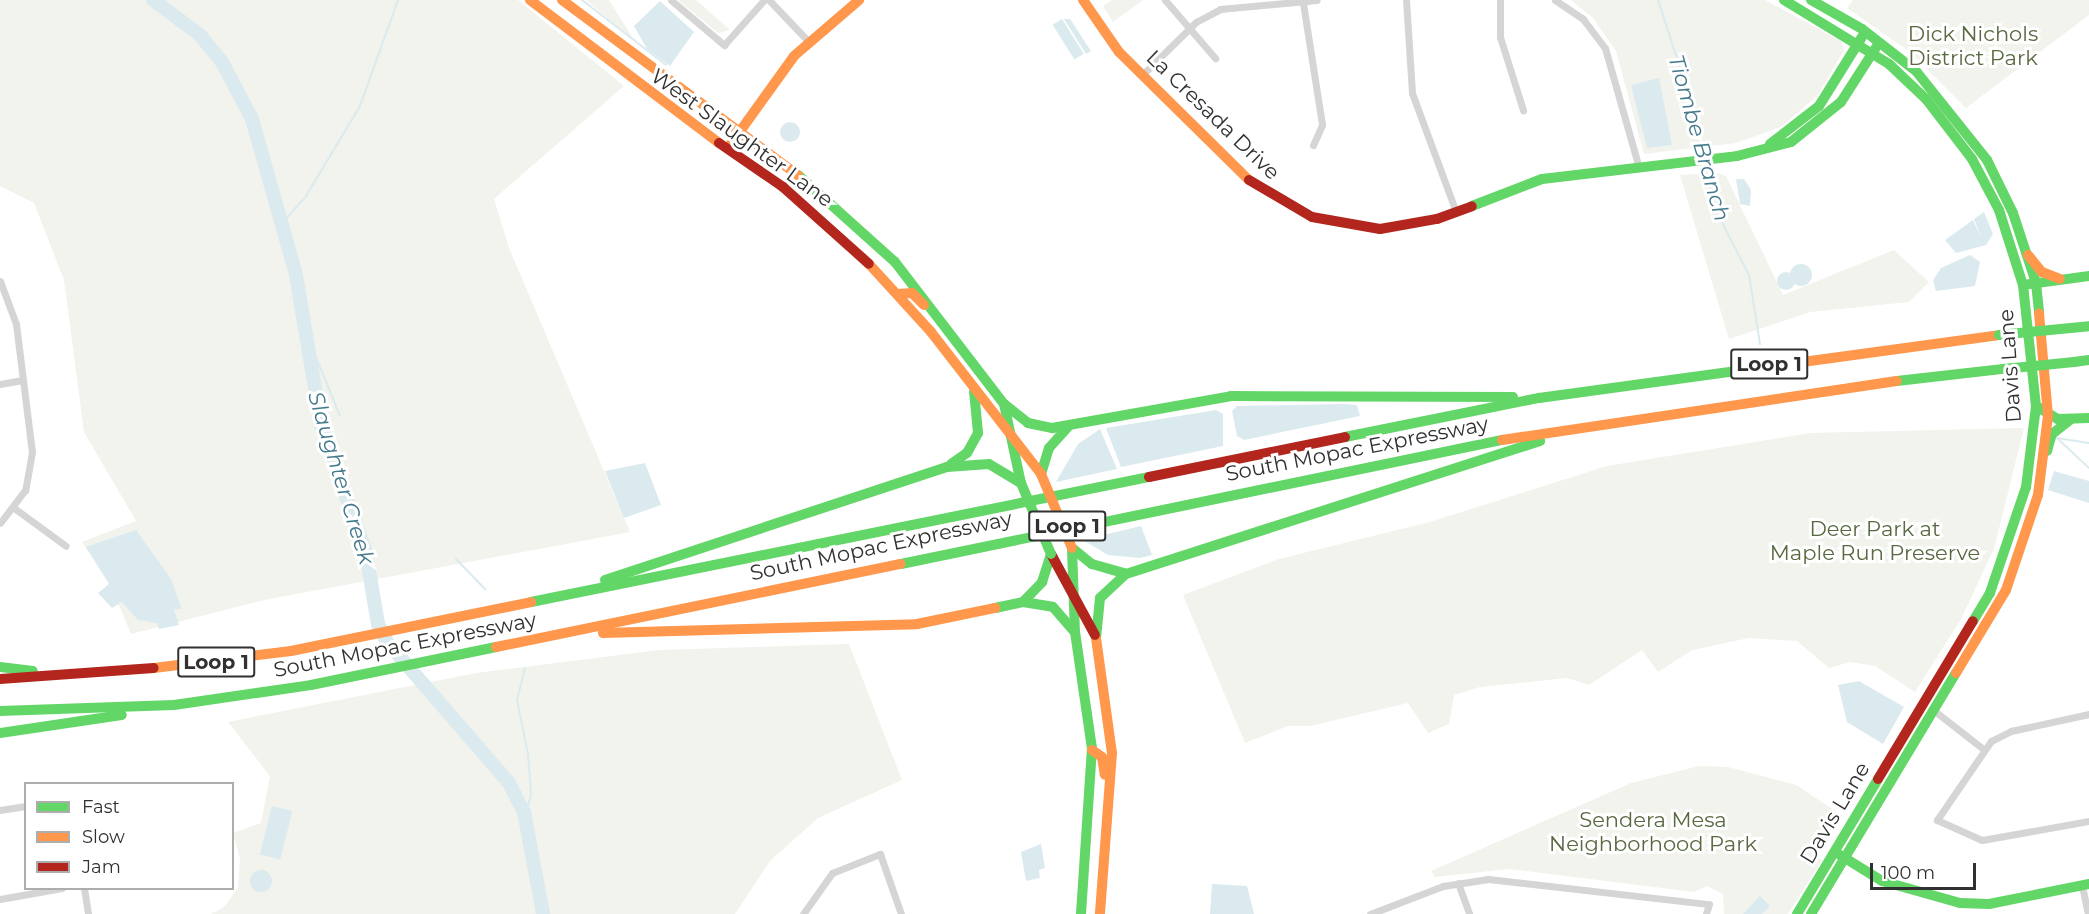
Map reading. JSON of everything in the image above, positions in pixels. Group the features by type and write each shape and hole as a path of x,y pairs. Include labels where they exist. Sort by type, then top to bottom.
{"main road":[{"name":"West Slaughter Lane","path":"530,0 728,148 848,242 898,294 974,391 1010,432 1041,474 1072,548 1076,632 1092,750 1080,914"},
{"name":"West Slaughter Lane","path":"562,0 832,201 911,280 953,330 1004,404 1021,483 1051,554 1074,593 1096,638 1112,753 1100,914"},
{"path":"728,148 808,41 859,0"},
{"name":"La Cresada Drive","path":"1083,0 1142,75 1249,181 1301,213 1380,229 1456,212 1542,179 1716,159 1791,142 1824,119 1880,42"},
{"name":"Davis Lane","path":"1784,0 1873,52 1926,99 1959,139 1999,210 2023,285 2036,406 2026,487 1994,584 1797,914"},
{"name":"Davis Lane","path":"1811,0 1880,42 1937,92 2000,183 2028,255 2036,283 2048,416 2047,451 2006,590 1811,914"},
{"name":"La Cresada Drive","path":"1762,149 1819,106 1865,32"},
{"path":"1959,139 1992,184 2000,183"},
{"path":"848,242 895,283 911,280"},
{"path":"2028,255 2042,272 2062,280"},
{"path":"2023,285 2089,276"},
{"path":"898,294 912,293 953,330"},
{"name":"South Mopac Expressway","path":"0,679 210,663 357,639 558,596 1539,398 1998,335 2089,326"},
{"name":"South Mopac Expressway","path":"0,711 174,705 372,673 556,636 1096,520 1580,429 1799,393 2089,360"},
{"path":"947,467 967,453 978,434 974,391"},
{"path":"1004,404 1031,424 1071,425 1231,396 1539,398"},
{"path":"2036,406 2048,416 2070,420 2089,418"},
{"path":"2047,451 2054,430 2070,420"},
{"path":"1041,474 1048,448 1071,425"},
{"path":"1096,638 1100,598 1126,574 1580,429"},
{"path":"558,596 947,467 989,464 1021,483"},
{"path":"1072,548 1099,567 1126,574"},
{"path":"1023,602 1042,582 1051,554"},
{"path":"1994,584 2006,590"},
{"path":"556,636 917,624 1023,602 1053,606 1076,632"},
{"path":"1082,664 1096,736 1112,753"},
{"path":"0,668 74,674"},
{"path":"0,733 174,705"},
{"path":"1092,750 1104,762 1107,834"},
{"path":"1834,852 1902,889 1960,903 1989,904 2086,885"}],"street":[{"path":"671,0 724,45 764,0"},
{"path":"769,0 808,41"},
{"path":"1166,0 1187,30 1215,58"},
{"path":"1142,75 1187,30 1229,6 1303,3 1317,0"},
{"path":"1406,0 1412,93 1456,212"},
{"path":"1500,0 1502,49 1523,110"},
{"path":"1555,0 1589,24 1609,56 1639,168"},
{"path":"1303,3 1322,125 1313,145"},
{"path":"0,281 13,310 32,465 14,508 0,523"},
{"path":"0,384 23,380"},
{"path":"14,508 66,546"},
{"path":"1924,704 1982,748"},
{"path":"2089,714 2011,731 1982,748 1937,820 1982,840 2089,821"},
{"path":"0,810 24,806"},
{"path":"803,914 824,880 880,854 901,914"},
{"path":"1370,914 1458,882 1498,879 1709,904 1706,914"},
{"path":"1458,882 1469,914"},
{"path":"2086,885 2088,914"},
{"path":"0,899 51,890"},
{"path":"84,890 88,914"}],"green space":[{"path":"0,0 518,0 624,86 494,199 509,248 630,532 264,600 131,634 110,584 82,542 136,521 84,432 64,280 34,203 0,186"},
{"path":"586,0 609,0 634,40"},
{"path":"678,0 696,0 730,30 718,33"},
{"path":"1112,0 1143,0 1113,22 1103,6"},
{"path":"1571,0 1765,0 1841,41 1844,50 1817,96 1781,127 1736,143 1644,154 1616,51 1593,18"},
{"name":"Dick Nichols District Park","path":"1853,0 2089,0 2089,15 1966,108 1910,52 1847,8"},
{"path":"1718,173 1726,176 1783,295 1894,250 1929,282 1909,302 1810,312 1729,339 1680,175"},
{"name":"Deer Park at Maple Run Preserve","path":"2024,428 1994,549 1961,619 1915,692 1875,666 1850,662 1829,668 1797,641 1749,638 1692,650 1658,672 1642,650 1589,685 1567,678 1480,687 1454,695 1449,724 1428,733 1408,703 1310,726 1288,726 1245,743 1183,595 1279,559 1430,522 1607,466 1810,433"},
{"path":"849,644 902,780 818,818 770,861 735,914 211,914 224,907 238,888 240,858 234,833 261,823 270,776 228,722 476,673 659,650"},
{"name":"Sendera Mesa Neighborhood Park","path":"1699,766 1728,767 1796,785 1843,816 1815,855 1822,860 1788,914 1724,914 1723,894 1707,886 1694,892 1509,869 1435,877 1431,871 1631,783"}],"shaded area":[{"path":"660,1 694,32 670,66 647,49 634,26"},
{"path":"1062,19 1084,54 1074,60 1053,25"},
{"path":"1064,19 1070,19 1091,51 1086,54"},
{"path":"1659,78 1672,145 1647,148 1631,85"},
{"path":"790,122 797,125 800,132 797,139 790,142 783,139 780,132 783,125"},
{"path":"1736,179 1744,179 1751,190 1750,206 1740,204"},
{"path":"1984,212 1993,234 1986,245 1956,253 1945,240 1973,220 1982,239 1974,219"},
{"path":"1970,255 1980,262 1975,286 1936,291 1933,280 1941,268"},
{"path":"1801,264 1809,267 1812,275 1809,283 1801,286 1793,283 1790,275 1793,267"},
{"path":"1786,272 1792,275 1795,281 1792,287 1786,290 1780,287 1777,281 1780,275"},
{"path":"1357,405 1360,416 1244,440 1237,436 1232,411 1237,406"},
{"path":"1216,410 1223,414 1223,446 1121,467 1106,428"},
{"path":"1100,429 1117,469 1056,482 1078,444"},
{"path":"645,463 661,505 624,518 605,471"},
{"path":"2054,471 2089,481 2089,503 2048,490"},
{"path":"1141,526 1152,555 1140,558 1108,555 1083,540"},
{"path":"136,530 171,579 182,609 174,609 179,625 159,629 157,623 138,620 122,602 112,608 98,593 109,584 86,547"},
{"path":"1859,681 1904,707 1883,744 1847,722 1838,685"},
{"path":"272,806 292,811 280,860 260,855"},
{"path":"1041,844 1045,868 1039,870 1040,878 1026,881 1021,852"},
{"path":"261,870 269,873 272,881 269,889 261,892 253,889 250,881 253,873"},
{"path":"1212,884 1247,886 1254,914 1210,914"},
{"path":"1760,896 1770,906 1762,914 1743,914"}],"waterway":[{"name":"Slaughter Creek","path":"153,0 200,35 222,62 252,119 296,275 321,425 366,553 378,624 387,642 509,783 524,812 543,914"},
{"path":"282,223 306,196 360,106 398,0"},
{"path":"582,0 666,65"},
{"name":"Tiombe Branch","path":"1658,0 1695,114 1702,155"},
{"name":"Tiombe Branch","path":"1704,164 1717,213 1749,275 1760,344"},
{"path":"303,339 309,340 340,416"},
{"path":"2057,438 2089,468"},
{"name":"Tiombe Branch","path":"2057,438 2089,443"},
{"path":"456,559 485,589"},
{"path":"525,668 517,700 528,754 531,794 525,818"}],"traffic: fast":[{"path":"1784,0 1889,64 1926,99 1972,159 1999,210 2023,285 2036,406 2026,487 1990,593 1973,621"},
{"path":"1811,0 1862,29 1916,71 1987,160 2013,213 2036,283 2039,313"},
{"path":"1770,144 1819,106 1862,37"},
{"path":"1472,206 1542,179 1737,156 1791,142 1841,102 1877,46"},
{"path":"798,175 895,262 1004,404 1021,483"},
{"path":"2023,285 2089,276"},
{"path":"2071,328 2089,326"},
{"path":"1999,335 2071,328"},
{"path":"2074,362 2089,360"},
{"path":"2003,369 2074,362"},
{"path":"1345,437 1539,398 1788,364"},
{"path":"1897,381 2003,369"},
{"path":"951,464 967,453 978,433 974,391"},
{"path":"1004,404 1028,423 1052,428 1231,396 1513,397"},
{"path":"2036,406 2058,419 2089,418"},
{"path":"2047,451 2052,434 2070,420"},
{"path":"1041,474 1049,448 1069,426"},
{"path":"901,564 1502,440"},
{"path":"1096,638 1100,598 1126,574 1540,441"},
{"path":"605,580 947,467 989,464 1021,483"},
{"path":"531,602 1149,477"},
{"path":"1021,483 1051,554"},
{"path":"1072,548 1075,632"},
{"path":"1072,548 1092,564 1126,574"},
{"path":"1023,602 1042,582 1051,554"},
{"path":"995,608 1023,602 1053,607 1075,632"},
{"path":"1075,632 1092,748 1081,914"},
{"path":"0,711 174,705 311,685 496,647"},
{"path":"0,667 33,671"},
{"path":"1811,914 1956,673"},
{"path":"0,733 122,715"},
{"path":"1797,914 1878,779"},
{"path":"1840,855 1882,881 1960,903 1989,904 2089,884"}],"traffic: slow":[{"path":"530,0 719,143"},
{"path":"562,0 798,175"},
{"path":"728,148 794,56 859,0"},
{"path":"1083,0 1119,52 1249,180"},
{"path":"2028,255 2042,272 2060,279"},
{"path":"869,264 931,332 1041,474"},
{"path":"898,294 912,293 924,305"},
{"path":"1956,673 2006,590 2038,495 2048,416 2039,313"},
{"path":"1788,364 1999,335"},
{"path":"1502,440 1897,381"},
{"path":"1041,474 1072,548"},
{"path":"496,647 901,564"},
{"path":"154,668 291,651 531,602"},
{"path":"603,633 917,624 995,608"},
{"path":"1096,638 1112,753 1100,914"},
{"path":"1092,750 1102,757 1105,775"}],"traffic: jam":[{"path":"719,143 783,187 869,264"},
{"path":"1249,180 1312,217 1380,229 1437,219 1472,206"},
{"path":"1149,477 1345,437"},
{"path":"1051,554 1095,635"},
{"path":"1878,779 1973,621"},
{"path":"0,679 154,668"}]}
